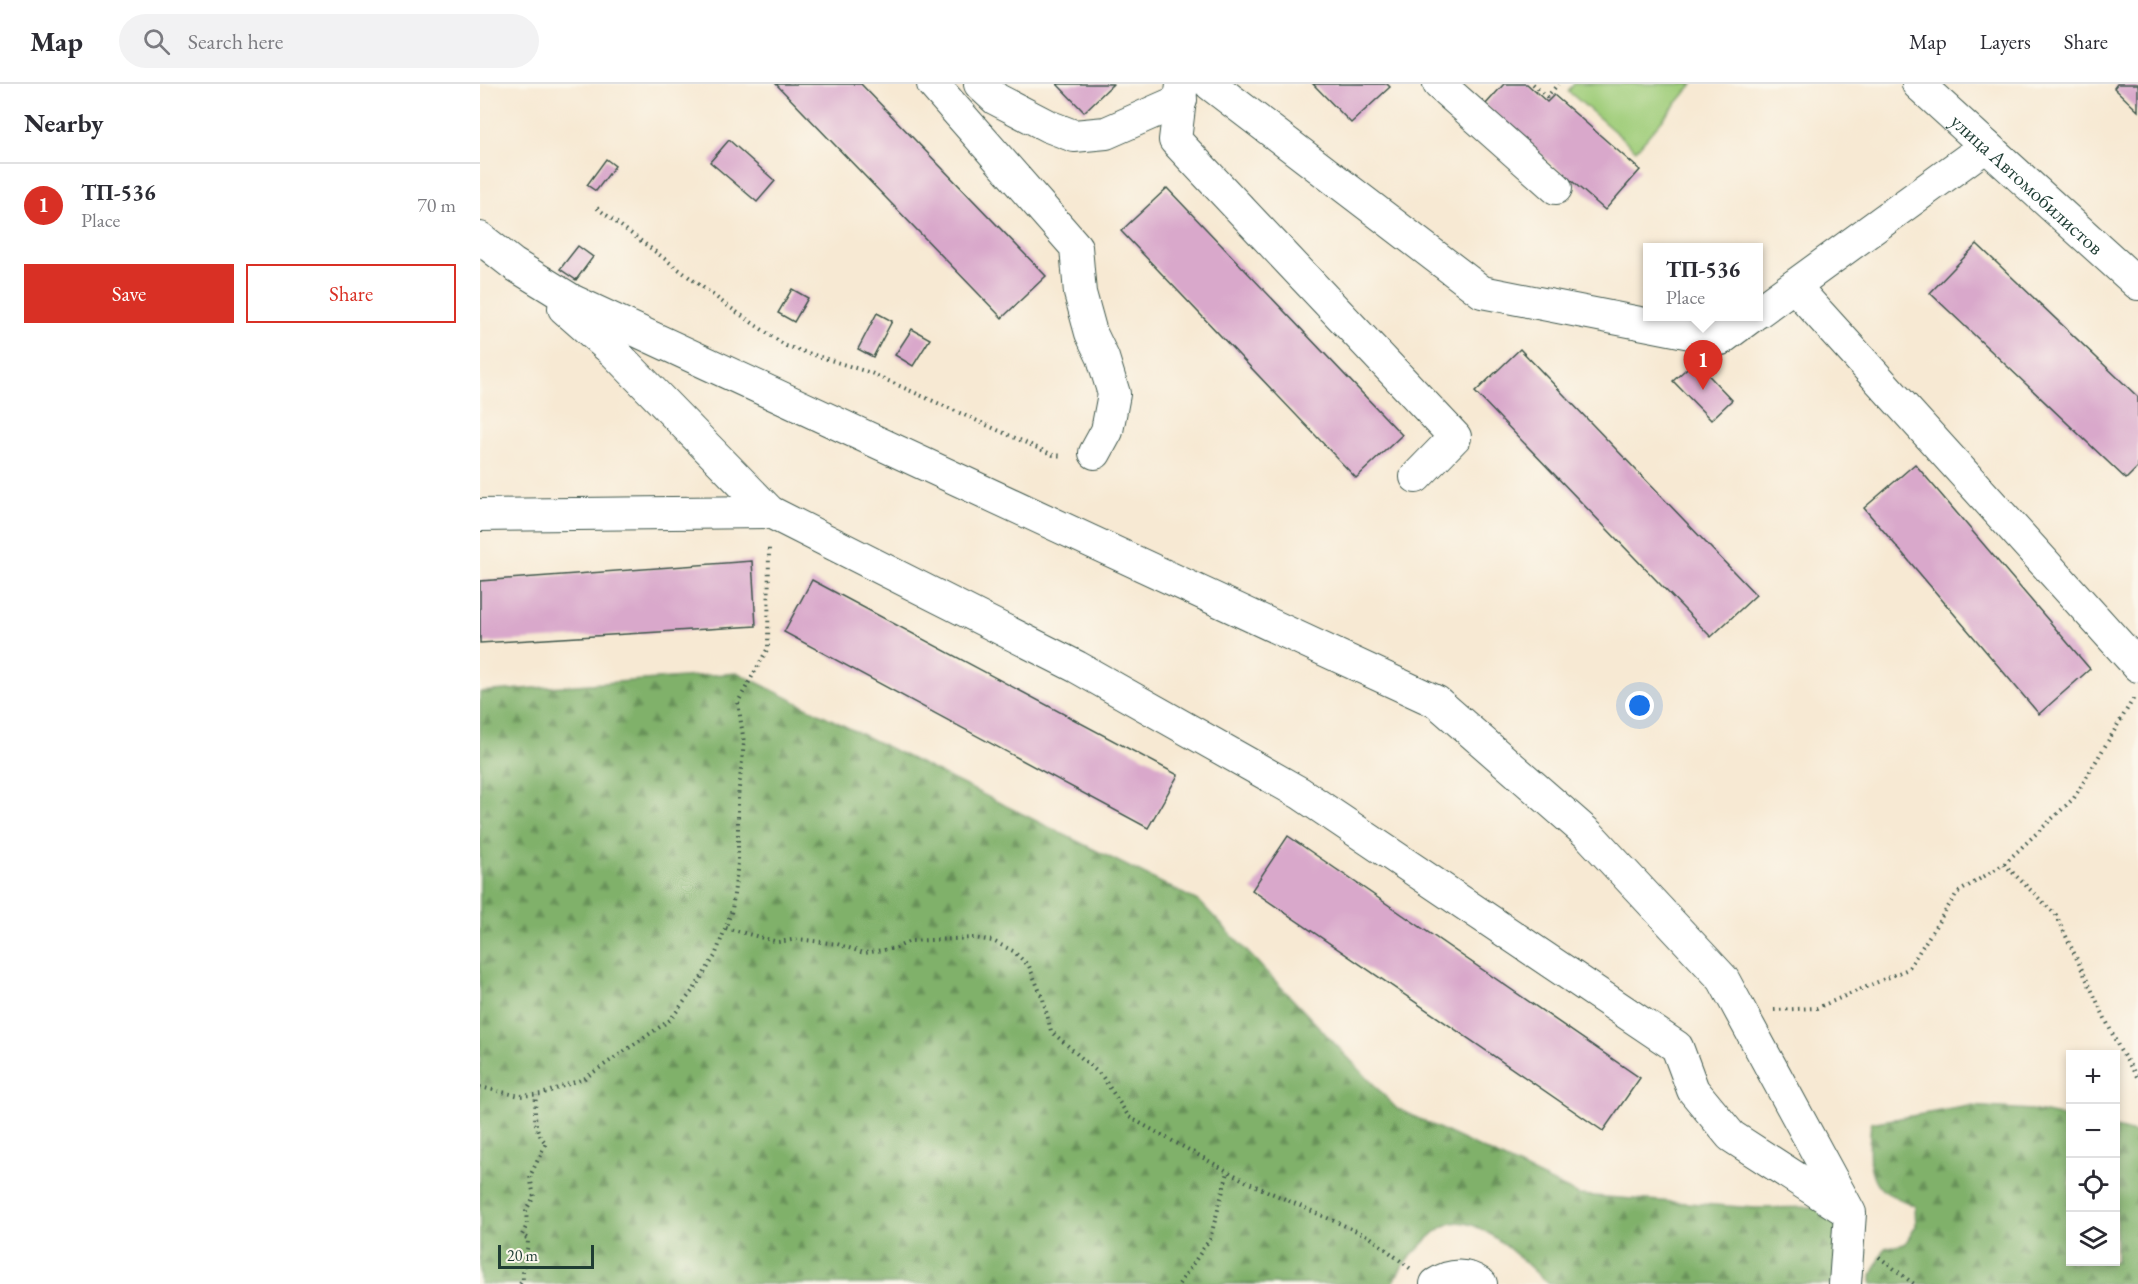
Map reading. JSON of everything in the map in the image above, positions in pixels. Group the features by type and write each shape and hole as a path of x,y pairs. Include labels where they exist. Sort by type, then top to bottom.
{"street":[{"path":"933,84 1076,247 1080,292 1091,333 1103,358 1113,394 1107,431 1095,453"},
{"path":"980,84 996,99 1048,126 1074,136 1106,133 1142,119 1181,92"},
{"path":"1439,84 1556,188"},
{"name":"улица Автомобилистов","path":"1918,84 2138,284"},
{"path":"1220,87 1482,292 1721,339 1745,321"},
{"path":"1181,92 1175,140 1455,437 1416,477"},
{"path":"1763,308 1986,146"},
{"path":"480,238 615,353 770,512 1077,667 1300,793 1677,1047 1693,1090 1731,1136 1850,1213"},
{"path":"513,264 573,301 1437,702 1589,835 1723,979 1850,1213 1845,1284"},
{"path":"1794,286 2138,666"},
{"path":"480,515 770,512"},
{"path":"1424,1277 1460,1276 1473,1279 1481,1284"}],"path":[{"path":"1533,84 1547,97 1558,84"},
{"path":"597,208 725,304 786,346 871,373 1053,455 1073,457 1095,453"},
{"path":"480,1087 509,1094 536,1095 585,1078 670,1020 694,989 715,956 732,910 738,863 738,796 743,770 744,743 738,702 768,648 770,512"},
{"path":"1740,1011 1816,1008 1908,969 1957,893 2004,864 2074,798 2138,690"},
{"path":"2004,864 2056,915 2120,1050 2138,1078"},
{"path":"726,928 778,942 798,939 837,944 864,953 896,948 910,941 974,938 993,941 1013,951 1029,966 1043,999 1051,1031 1102,1077 1129,1118 1228,1172 1370,1237 1424,1277"},
{"path":"520,1284 523,1280 523,1261 528,1247 528,1239 522,1235 527,1226 525,1219 534,1197 530,1176 546,1143 537,1132 536,1095"},
{"path":"1179,1284 1210,1239 1228,1172"}],"green space":[{"path":"1574,84 1693,84 1636,150 1568,91"},
{"path":"738,673 1200,902 1396,1108 1579,1195 1755,1208 1818,1207 1842,1215 1834,1284 1549,1284 1516,1254 1488,1233 1461,1222 1449,1224 1430,1237 1404,1264 1393,1284 480,1284 480,692"},
{"path":"1969,1106 2031,1110 2066,1117 2066,1266 2120,1266 2120,1129 2138,1134 2138,1284 1872,1284 1872,1275 1885,1248 1905,1244 1916,1226 1915,1206 1884,1191 1874,1177 1870,1159 1871,1123"}],"building":[{"path":"776,84 861,84 1046,276 1002,318"},
{"path":"1057,84 1113,84 1084,112"},
{"path":"1313,84 1387,84 1390,87 1351,123"},
{"path":"1504,84 1527,84 1547,102 1554,95 1640,170 1605,210 1485,105"},
{"path":"2117,84 2138,84 2138,111 2114,88"},
{"path":"729,140 775,181 757,202 710,162"},
{"path":"606,159 615,166 596,191 587,185"},
{"path":"1167,188 1402,435 1356,478 1121,231"},
{"path":"1977,244 2138,397 2138,467 2126,479 1930,293"},
{"path":"578,246 593,257 576,280 560,269"},
{"path":"792,289 808,298 794,322 778,313"},
{"path":"877,313 892,321 873,357 858,349"},
{"path":"912,329 930,339 913,366 895,355"},
{"path":"1520,349 1756,595 1711,637 1475,392"},
{"path":"1695,361 1732,400 1711,420 1673,381"},
{"path":"1915,464 2090,669 2039,714 1864,508"},
{"path":"752,561 756,626 480,643 480,581"},
{"path":"812,580 1178,775 1148,828 784,632"},
{"path":"1288,836 1640,1078 1603,1131 1252,890"}],"place":[{"name":"ТП-536","path":"1703,390"}]}
